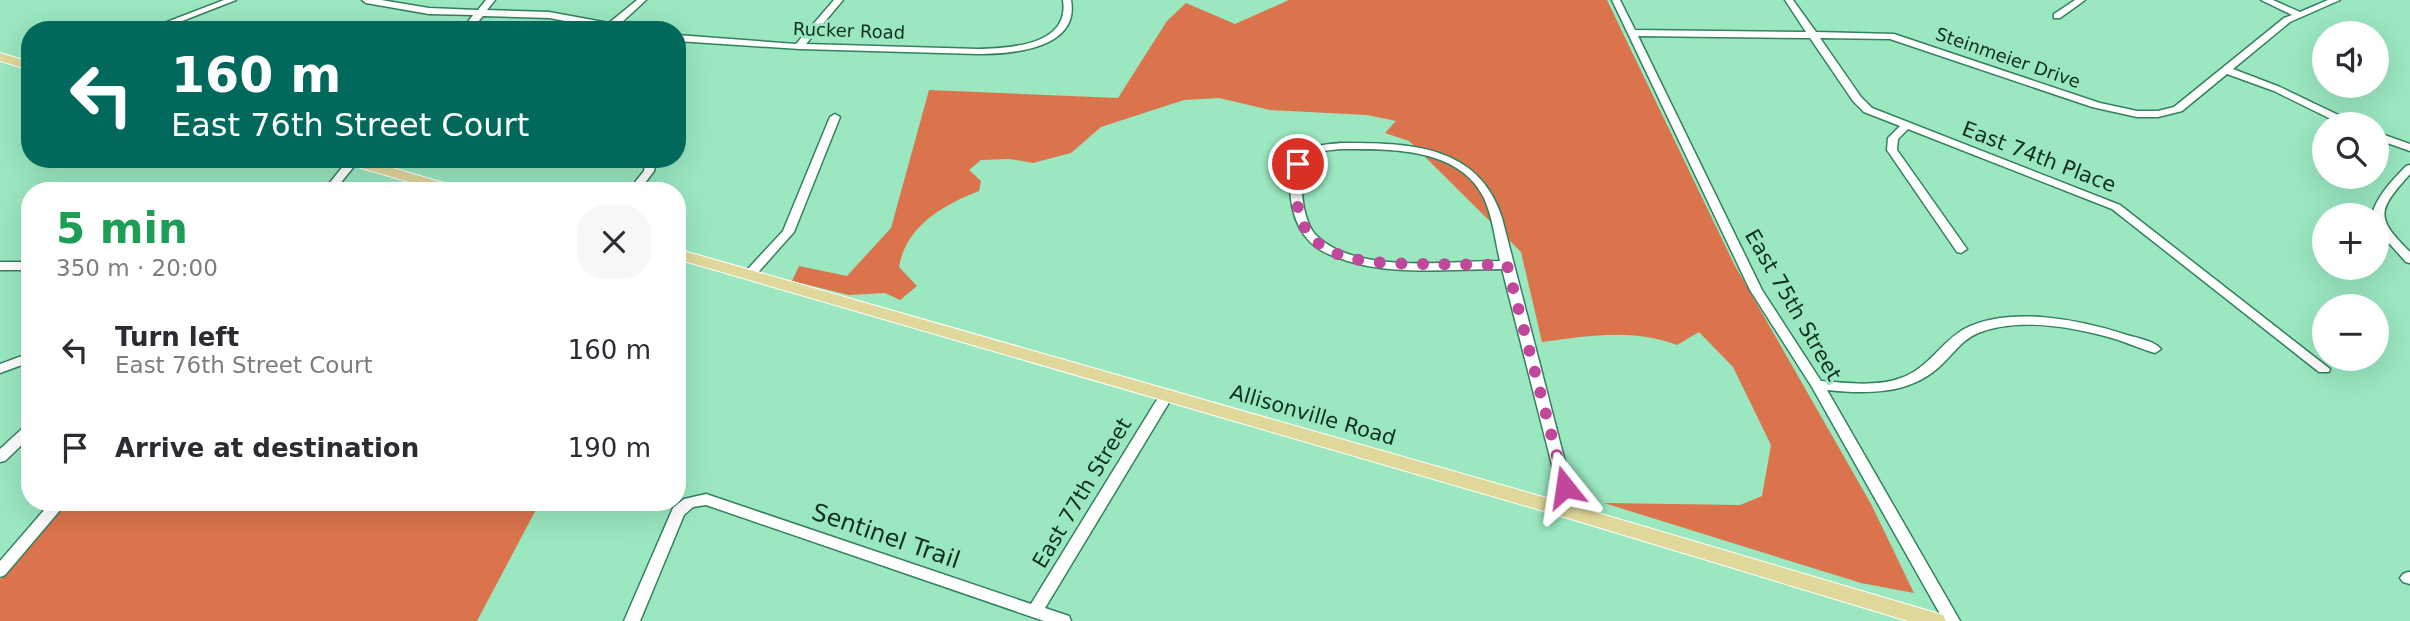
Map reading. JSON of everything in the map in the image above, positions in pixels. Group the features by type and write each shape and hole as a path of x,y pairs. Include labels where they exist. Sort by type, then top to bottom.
{"main road":[{"path":"0,57 21,63"},
{"path":"379,168 426,182"},
{"name":"Allisonville Road","path":"686,257 1571,512 1936,621"}],"street":[{"path":"169,21 207,3 232,0"},
{"path":"366,0 409,9 549,15 583,21"},
{"path":"473,21 491,0"},
{"path":"618,21 642,0"},
{"path":"800,45 839,0"},
{"path":"1019,48 1048,39 1062,29 1070,13 1067,0"},
{"name":"East 75th Street","path":"1616,0 1756,290 1817,385 1952,621"},
{"name":"East 74th Place","path":"1789,0 1862,105 1906,127 2116,207 2312,360"},
{"path":"2056,16 2081,0"},
{"path":"2265,0 2300,15"},
{"name":"Steinmeier Drive","path":"1632,33 1902,38 2096,105 2140,114 2175,110 2287,20 2336,0"},
{"name":"Rucker Road","path":"686,39 990,51 1019,48"},
{"path":"2227,70 2277,89 2324,112"},
{"path":"749,275 789,232 835,117"},
{"path":"1906,127 1893,138 1892,150 1961,249"},
{"path":"2389,140 2410,148"},
{"path":"1507,265 1375,263 1344,256 1326,248 1308,234 1299,220 1295,173 1298,164 1315,151 1342,146 1403,148 1453,163 1473,176 1487,193 1507,265 1571,512"},
{"path":"335,182 346,168"},
{"path":"2409,258 2382,230 2376,212 2380,202 2410,168"},
{"path":"0,266 21,266"},
{"path":"1817,385 1866,388 1898,383 1922,374 1961,337 1977,329 2007,323 2050,324 2111,332 2155,349"},
{"path":"0,369 21,361"},
{"name":"East 77th Street","path":"1035,611 1166,396"},
{"path":"0,457 21,437"},
{"name":"Sentinel Trail","path":"686,507 693,502 712,500 1063,621"},
{"path":"0,571 52,511"},
{"name":"Sentinel Trail","path":"632,621 680,511"}],"shaded area":[{"path":"1289,0 1607,0 1734,264 1871,504 1914,593 1861,583 1604,503 1740,505 1762,496 1771,445 1733,367 1699,332 1677,345 1627,335 1542,342 1521,252 1409,141 1385,133 1396,121 1367,115 1270,110 1219,98 1184,100 1101,127 1071,153 1033,163 1010,159 981,160 969,170 981,181 979,191 940,210 909,240 899,267 917,286 900,300 885,293 849,295 792,281 799,266 847,276 891,228 929,90 1118,98 1167,21 1186,3 1235,24"},
{"path":"60,511 535,511 477,621 0,621 0,580"}],"route":[{"path":"1298,164 1295,173 1299,220 1308,234 1326,248 1360,261 1375,263 1507,265 1565,487"}]}
